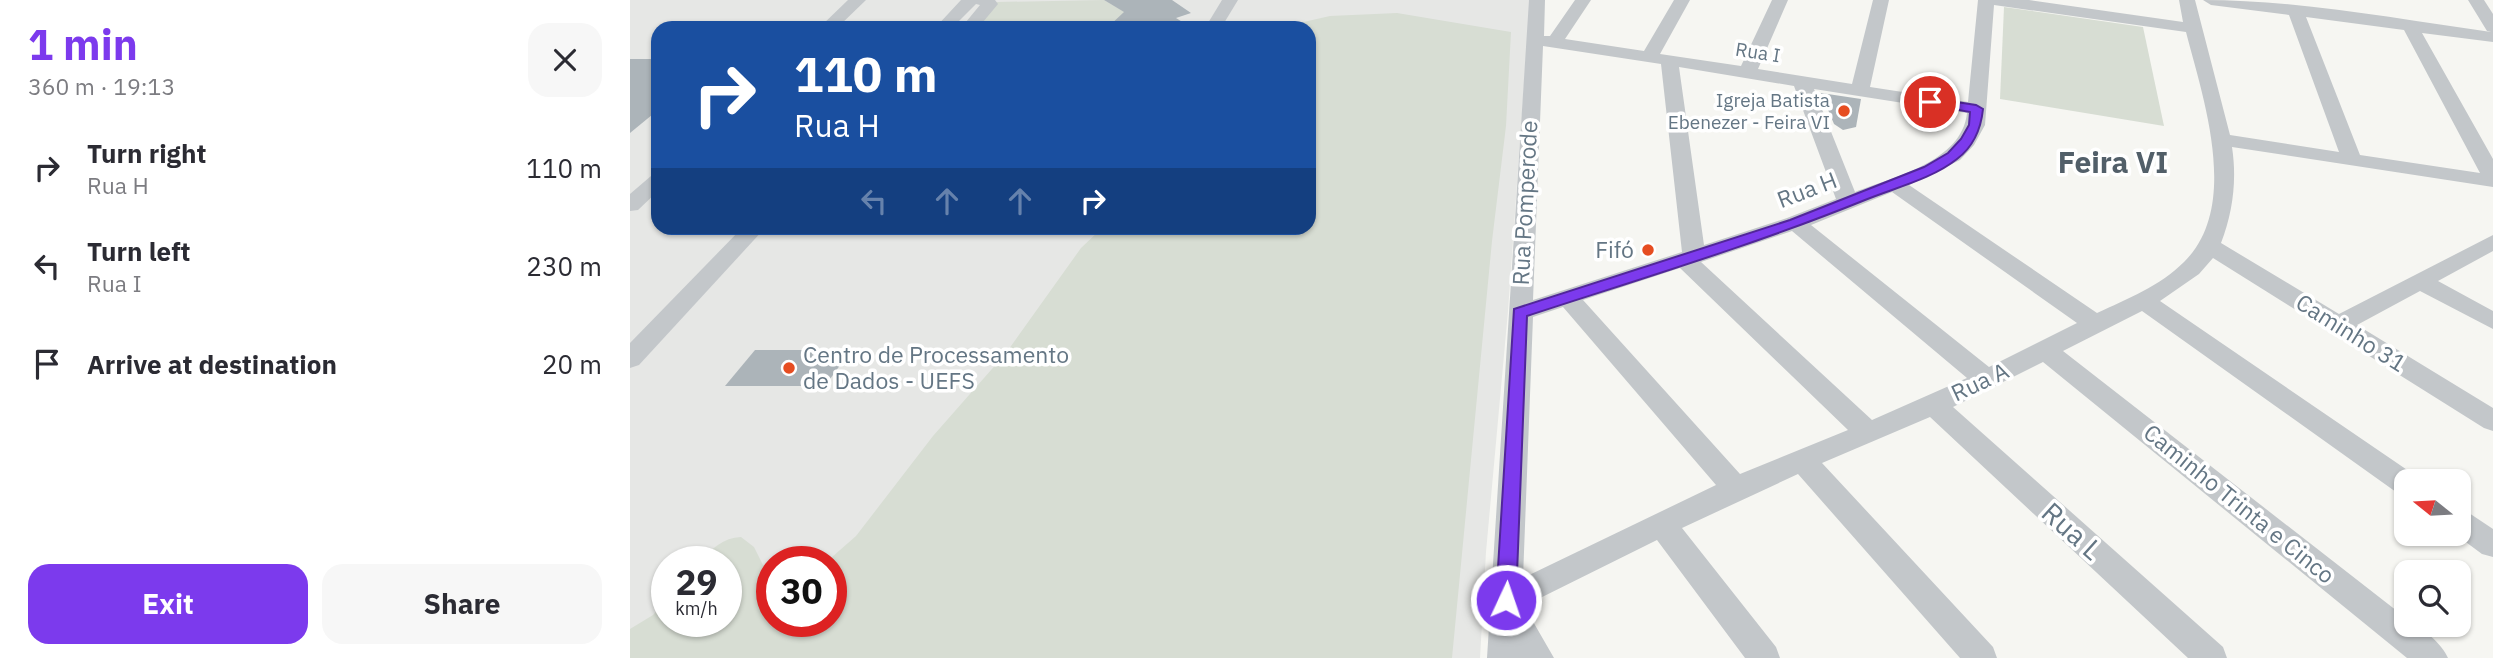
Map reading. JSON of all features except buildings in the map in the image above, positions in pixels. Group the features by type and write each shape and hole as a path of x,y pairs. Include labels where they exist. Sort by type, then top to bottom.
{"street":[{"path":"835,21 858,0"},
{"path":"950,21 970,0"},
{"path":"975,21 990,4 981,0"},
{"path":"1217,21 1230,0"},
{"name":"Rua Pomperode","path":"1503,658 1520,313 1544,40 1536,0"},
{"path":"1544,40 1583,0"},
{"path":"1682,0 1659,58 1690,259 1867,432"},
{"path":"1748,71 1780,0"},
{"path":"1860,90 1881,0"},
{"name":"Rua H","path":"1520,313 1795,223 1928,170 1953,156 1967,141 1975,125 1986,0"},
{"path":"1995,0 2192,28"},
{"name":"Rua A","path":"1506,603 1737,489 1933,404 2046,351 2144,301 2175,280 2210,246 2219,223 2225,195 2222,140 2187,0"},
{"path":"2211,0 2493,37"},
{"path":"2476,0 2493,27"},
{"path":"2295,10 2353,159"},
{"path":"2410,26 2493,179"},
{"name":"Rua I","path":"1544,40 1976,109"},
{"path":"1801,80 1848,202"},
{"path":"2222,140 2493,179"},
{"path":"1893,183 2095,324"},
{"path":"630,205 651,186"},
{"path":"1795,223 1986,379"},
{"path":"630,359 747,235"},
{"path":"2338,325 2493,242"},
{"name":"Caminho 31","path":"2210,246 2493,421"},
{"path":"2420,281 2493,321"},
{"path":"1569,299 1737,489"},
{"path":"2144,301 2394,476"},
{"name":"Caminho Trinta e Cinco","path":"2046,351 2432,658"},
{"name":"Rua L","path":"1933,404 2211,658"},
{"path":"1803,461 1981,658"},
{"path":"1663,525 1764,658"},
{"path":"2471,529 2493,545"},
{"path":"1506,603 1538,658"}],"shaded area":[{"path":"630,0 1530,0 1508,311 1486,552 1480,658 630,658"},
{"path":"1104,0 1128,14 1118,21 980,21 997,2"},
{"path":"2004,7 2143,27 2164,126 2000,99"},
{"path":"1397,13 1511,32 1506,126 1492,241 1452,658 630,658 630,629 651,616 651,637 742,637 742,546 717,546 729,539 741,537 756,551 756,637 847,637 847,546 845,546 856,536 933,436 1006,353 1081,248 1095,235 1316,235 1316,21 1308,21 1330,16"}],"place":[{"name":"Igreja Batista Ebenezer - Feira VI","path":"1844,111"},
{"name":"Fifó","path":"1648,250"},
{"name":"Centro de Processamento de Dados - UEFS","path":"789,368"}],"district":[{"name":"Feira VI","path":"2113,163"}],"route":[{"path":"1506,600 1520,313 1795,223 1928,170 1953,156 1967,141 1975,125 1976,109 1930,102"}]}
